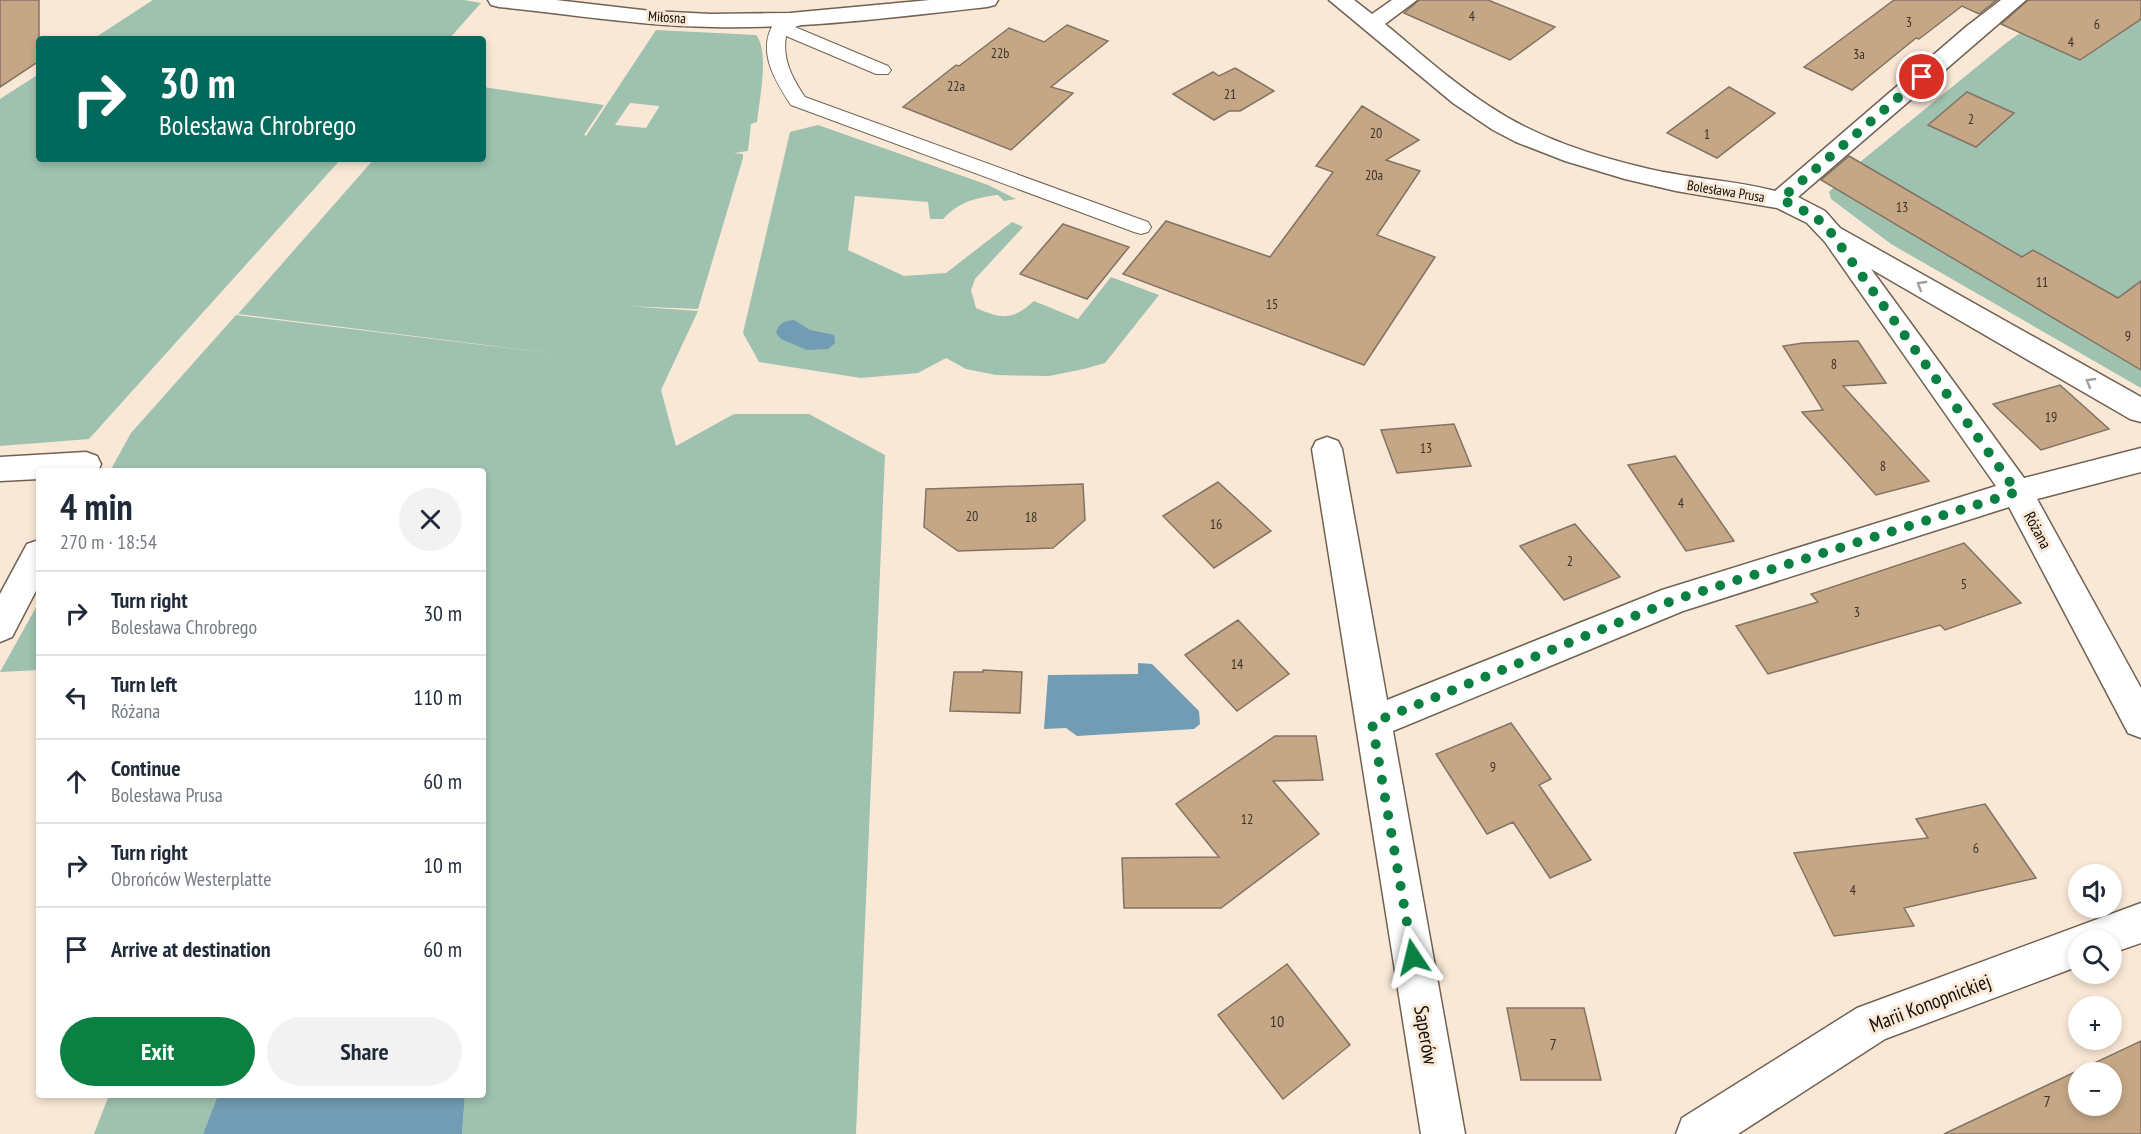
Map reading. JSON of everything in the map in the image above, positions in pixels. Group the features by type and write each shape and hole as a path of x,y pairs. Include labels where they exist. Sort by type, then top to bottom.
{"street":[{"name":"Miłosna","path":"499,0 672,19 724,10 790,23"},
{"path":"790,23 987,0"},
{"name":"Bolesława Prusa","path":"1340,0 1481,112 1569,154 1654,179 1708,190 1781,199 1816,217 1832,234 2141,411"},
{"path":"1373,24 1406,0"},
{"path":"1781,199 1975,31 2015,0"},
{"name":"Różana","path":"1832,234 2017,492 2141,722"},
{"name":"Saperów","path":"1327,449 1443,1134"},
{"path":"1372,723 1674,600 2017,492 2141,460"},
{"path":"42,468 84,467"},
{"path":"0,469 36,468"},
{"path":"0,627 36,559"},
{"path":"2121,930 2141,923"},
{"name":"Marii Konopnickiej","path":"1698,1134 1872,1023 2068,950"}],"lane":[{"path":"882,70 790,23 775,39 775,61 779,72 798,101 1141,227"}],"green space":[{"path":"153,0 464,0 481,3 452,36 98,36"},
{"path":"2066,0 2141,0 2141,388 1891,244 1831,199 1829,192 1854,167 2006,43"},
{"path":"656,30 756,35 760,42 763,64 757,122 751,124 748,151 734,153 743,154 743,158 698,309 628,306 698,311 661,390 676,446 734,414 809,414 885,455 856,1134 462,1134 465,1098 486,1098 486,468 112,468 131,433 236,315 566,355 238,314 371,162 486,162 486,87 604,105 584,135 586,136","holes":["630,103 659,107 646,128 615,125"]},
{"path":"36,76 36,162 338,162 89,439 0,446 0,99"},
{"path":"818,125 988,185 1016,199 1004,201 998,195 982,198 961,205 943,219 930,219 928,202 855,196 848,250 904,276 946,273 1012,222 1023,227 975,279 971,290 976,308 1006,316 1019,312 1034,301 1078,319 1111,277 1159,295 1105,363 1049,376 996,375 966,369 946,358 918,373 861,378 759,362 743,333 790,132"},
{"path":"36,607 36,670 0,672"},
{"path":"108,1098 217,1098 203,1134 94,1134"}],"water":[{"path":"794,320 810,330 834,335 835,343 828,349 807,350 781,339 776,333 780,325"},
{"path":"1138,663 1152,664 1199,711 1200,724 1194,729 1077,736 1066,728 1044,729 1048,675 1138,674"},
{"path":"217,1098 465,1098 462,1134 203,1134"}],"building":[{"path":"0,0 39,0 36,63 0,87"},
{"path":"1419,0 1488,0 1555,27 1510,60 1404,13"},
{"path":"1894,0 1997,0 1979,14 1962,6 1919,39 1916,38 1852,90 1804,67"},
{"path":"2028,0 2141,0 2141,19 2080,60 2001,24"},
{"path":"1067,25 1108,41 1051,87 1073,93 1011,150 903,107 956,65 959,66 1009,28 1044,42"},
{"path":"1235,68 1274,91 1240,111 1229,111 1214,120 1173,94 1213,72 1219,76"},
{"path":"1729,87 1775,113 1717,158 1667,133"},
{"path":"1967,92 2014,113 1976,147 1928,125"},
{"path":"1362,106 1419,140 1386,160 1420,171 1377,235 1435,257 1364,365 1123,274 1166,221 1270,257 1333,172 1316,166"},
{"path":"1849,156 2022,257 2033,250 2118,298 2141,281 2141,370 1821,180"},
{"path":"1063,224 1129,247 1087,299 1020,274"},
{"path":"1858,341 1886,383 1843,386 1929,481 1876,495 1802,412 1823,410 1783,346"},
{"path":"2060,385 2109,429 2041,450 1993,404"},
{"path":"1454,424 1471,466 1397,473 1381,430"},
{"path":"1675,456 1734,541 1686,551 1628,465"},
{"path":"1218,482 1271,531 1214,568 1163,516"},
{"path":"1083,484 1085,520 1053,548 958,551 924,527 926,489"},
{"path":"1575,524 1620,577 1564,600 1520,546"},
{"path":"1964,543 2021,603 1945,630 1940,625 1768,674 1736,626 1818,602 1811,594"},
{"path":"1238,620 1289,674 1237,711 1185,655"},
{"path":"983,670 1022,672 1020,713 950,711 954,672 983,672"},
{"path":"1511,723 1551,779 1539,785 1591,860 1550,878 1513,822 1487,834 1436,754"},
{"path":"1275,736 1316,736 1323,780 1273,781 1319,834 1221,908 1124,908 1122,858 1219,857 1176,804"},
{"path":"1985,804 2036,878 1904,908 1914,926 1834,936 1794,853 1928,838 1916,819"},
{"path":"1287,964 1350,1045 1283,1099 1218,1015"},
{"path":"1507,1008 1584,1008 1601,1080 1521,1080"},
{"path":"2141,1041 2141,1134 1944,1134 2068,1075 2068,1116 2122,1116 2122,1062 2097,1062"}],"route":[{"path":"1413,957 1372,723 1674,600 2017,492 1832,234 1816,217 1781,199 1922,77"}]}
